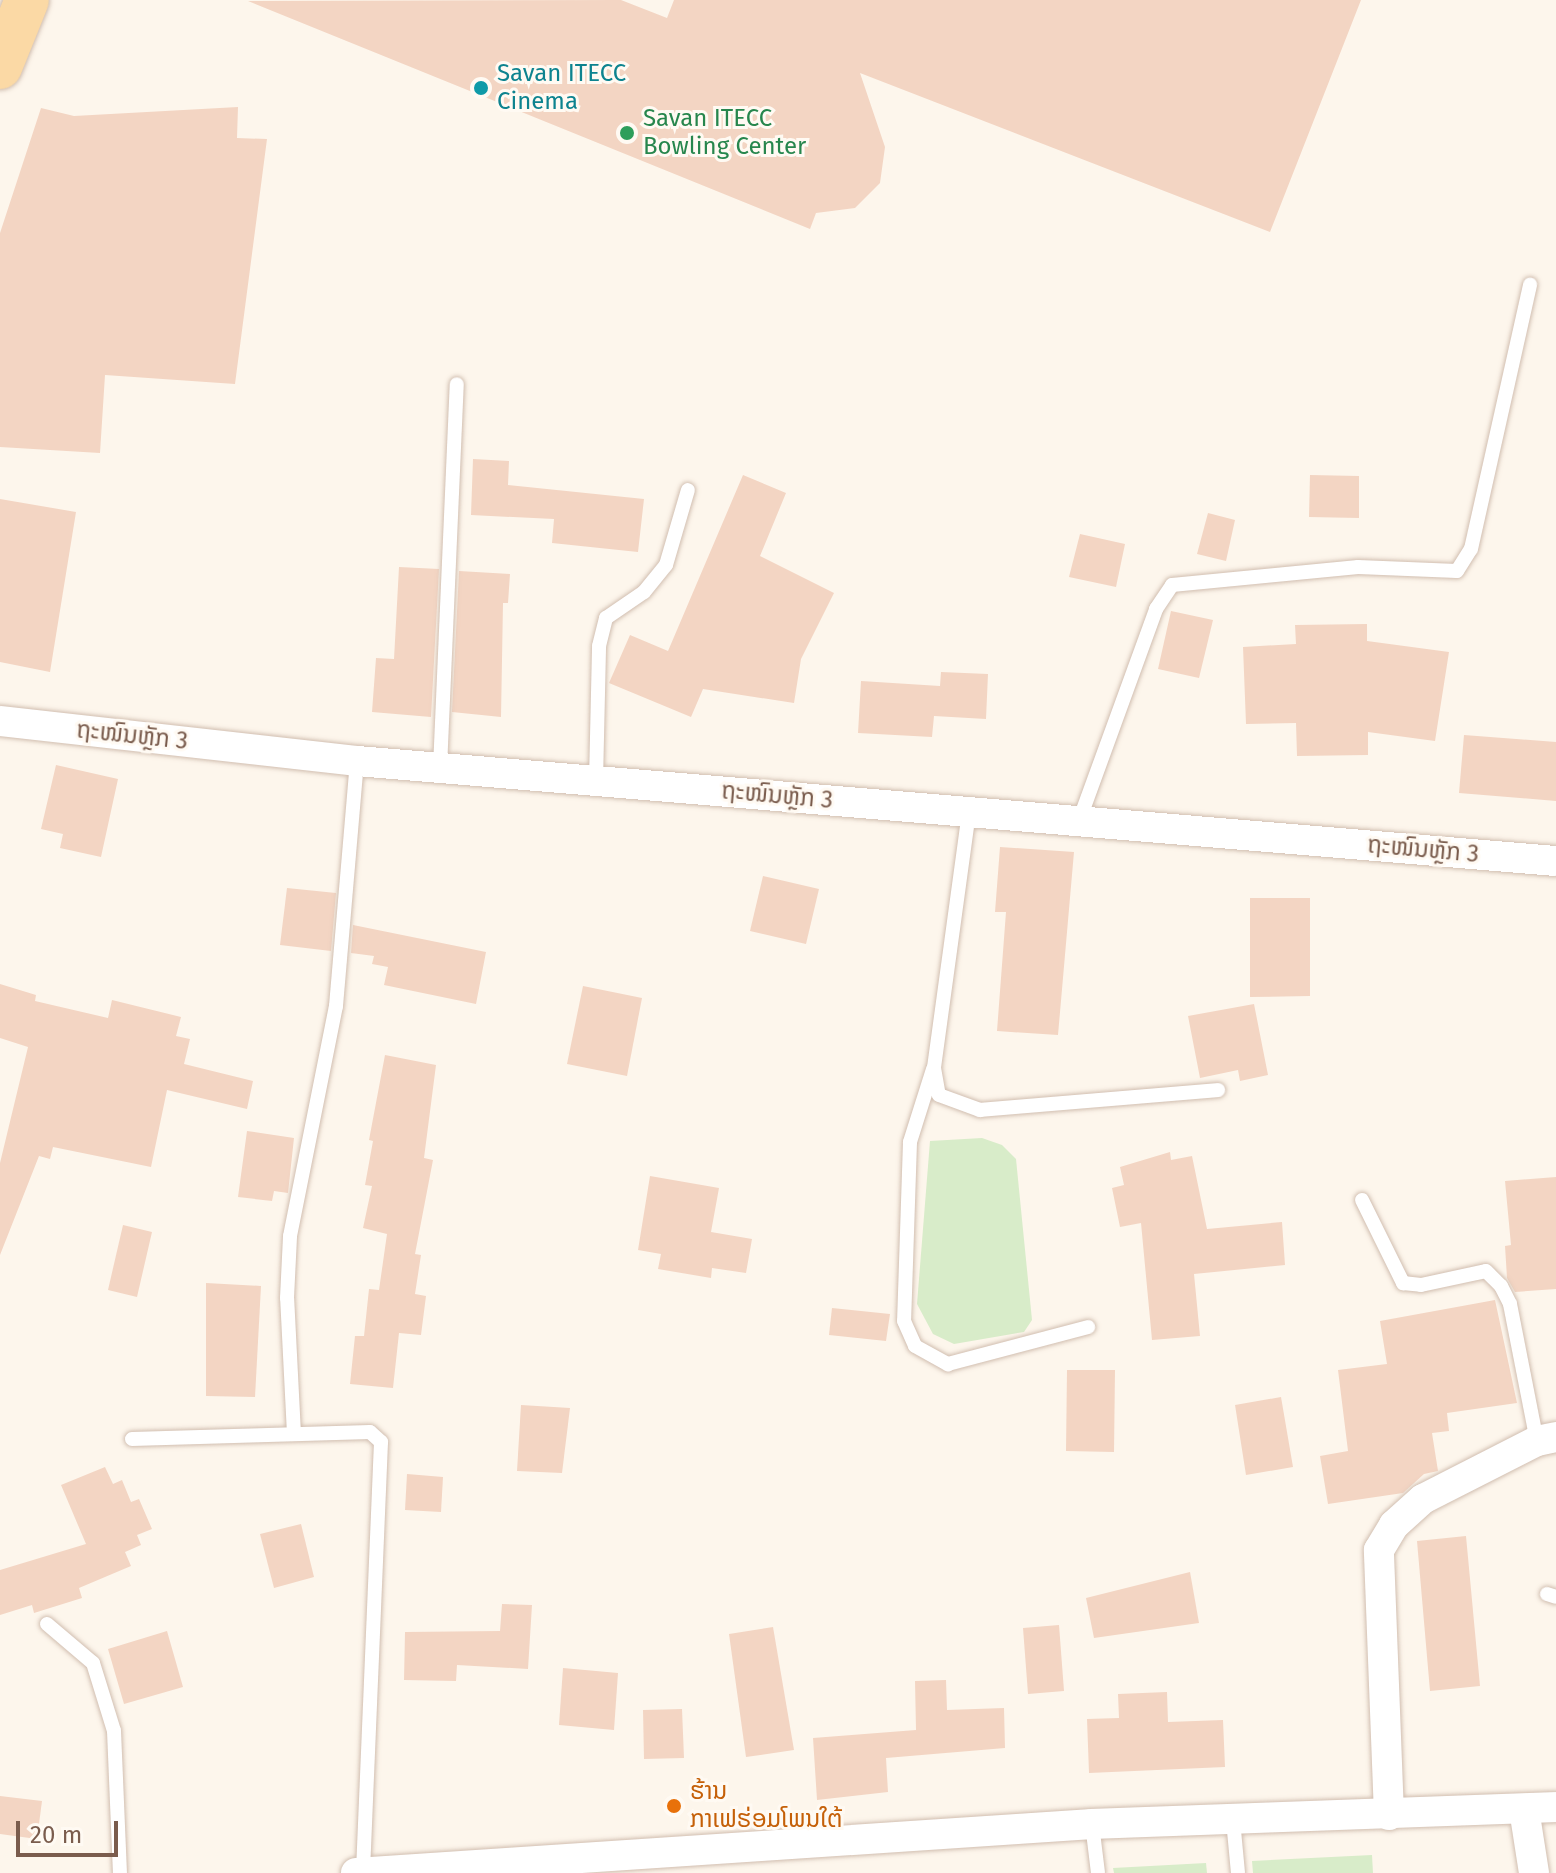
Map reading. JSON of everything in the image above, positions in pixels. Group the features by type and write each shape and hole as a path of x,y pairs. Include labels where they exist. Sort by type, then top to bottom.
{"main road":[{"path":"0,67 27,0"}],"street":[{"name":"ຖະໜົນຫຼັກ 3","path":"0,721 357,761 1556,861"},
{"path":"1389,1815 1379,1550 1394,1525 1423,1499 1546,1439"},
{"path":"356,1873 556,1867 1092,1824 1556,1807"},
{"path":"1524,1809 1534,1873"}],"lane":[{"path":"1079,821 1156,609 1172,585 1358,567 1457,571 1471,549 1530,285"},
{"path":"440,768 457,384"},
{"path":"596,781 599,646 606,618 644,592 666,565 688,490"},
{"path":"294,1434 287,1298 290,1236 336,1006 357,761"},
{"path":"969,812 934,1068 910,1142 904,1321 915,1346 948,1364 1088,1327"},
{"path":"934,1068 939,1095 980,1110 1218,1090"},
{"path":"1362,1200 1403,1283 1421,1285 1486,1271 1501,1286 1510,1304 1546,1439"},
{"path":"132,1439 370,1432 381,1442 383,1455 363,1872"},
{"path":"47,1624 93,1663 114,1731 120,1873"},
{"path":"1233,1820 1238,1873"},
{"path":"1092,1824 1098,1873"}],"green space":[{"path":"982,1138 1002,1145 1016,1159 1032,1320 1024,1332 954,1344 933,1334 917,1304 930,1141"},
{"path":"1372,1855 1373,1873 1253,1873 1252,1861"},
{"path":"1206,1863 1207,1873 1114,1873 1113,1868"}],"building":[{"path":"621,0 667,18 674,0 1361,0 1270,232 860,73 885,147 880,183 855,208 816,213 810,229 248,1"},
{"path":"238,107 237,138 267,139 235,384 105,375 100,453 0,447 0,233 41,108 74,116"},
{"path":"473,459 509,461 508,485 644,499 638,552 552,543 554,519 471,515"},
{"path":"743,475 786,493 760,556 834,593 801,659 794,703 703,689 691,717 609,683 630,635 668,651"},
{"path":"1310,475 1359,476 1359,518 1309,517"},
{"path":"0,499 76,512 50,672 0,662"},
{"path":"1208,513 1235,520 1226,561 1197,554"},
{"path":"1080,534 1125,544 1116,587 1069,577"},
{"path":"399,567 439,569 431,717 372,712 376,658 394,659"},
{"path":"459,571 510,574 508,603 503,603 501,717 452,712"},
{"path":"1171,611 1213,620 1199,678 1158,669"},
{"path":"1367,624 1367,641 1449,652 1435,741 1368,732 1368,755 1297,756 1296,723 1246,724 1243,647 1296,644 1295,625"},
{"path":"941,672 988,674 986,719 934,716 932,737 858,733 861,681 940,686"},
{"path":"1464,735 1556,742 1556,801 1459,793"},
{"path":"56,765 118,779 101,857 60,848 63,834 41,829"},
{"path":"1000,847 1074,852 1058,1035 997,1031 1006,912 995,912"},
{"path":"763,876 819,889 806,944 750,931"},
{"path":"287,888 336,893 331,951 280,945"},
{"path":"1250,898 1310,898 1310,996 1250,997"},
{"path":"353,925 486,952 476,1004 384,985 388,967 372,964 374,956 351,953"},
{"path":"0,984 36,995 35,1001 108,1018 112,1000 181,1017 176,1036 190,1039 184,1064 253,1081 247,1109 167,1090 151,1167 53,1147 50,1159 39,1156 0,1255 0,1163 28,1047 0,1038"},
{"path":"583,986 642,998 627,1076 567,1064"},
{"path":"1254,1004 1268,1075 1240,1081 1238,1070 1200,1078 1188,1016"},
{"path":"385,1055 436,1065 424,1158 433,1160 415,1254 421,1255 415,1294 426,1296 421,1335 399,1333 393,1388 350,1384 355,1336 364,1336 369,1289 379,1290 387,1234 363,1228 372,1186 365,1185 373,1141 369,1140"},
{"path":"247,1131 294,1138 288,1193 274,1191 272,1201 238,1197"},
{"path":"1170,1152 1171,1160 1192,1156 1207,1229 1282,1222 1285,1265 1194,1274 1200,1336 1152,1340 1141,1223 1120,1227 1112,1188 1124,1185 1120,1167"},
{"path":"650,1176 719,1188 711,1232 752,1239 746,1273 712,1268 711,1278 658,1269 661,1254 638,1250"},
{"path":"1556,1177 1556,1289 1515,1292 1507,1278 1505,1246 1511,1245 1505,1181"},
{"path":"123,1225 152,1232 137,1297 108,1290"},
{"path":"206,1283 261,1286 255,1397 206,1396"},
{"path":"1495,1300 1517,1403 1447,1413 1449,1431 1432,1433 1438,1471 1424,1474 1403,1493 1328,1504 1320,1456 1348,1451 1338,1370 1387,1364 1380,1321"},
{"path":"832,1308 890,1314 886,1341 829,1335"},
{"path":"1067,1370 1115,1370 1114,1452 1066,1451"},
{"path":"1281,1397 1293,1467 1246,1475 1235,1405"},
{"path":"521,1405 570,1408 562,1473 517,1471"},
{"path":"105,1467 113,1484 122,1480 131,1502 139,1499 152,1529 137,1535 141,1545 125,1552 131,1566 79,1588 82,1598 34,1613 32,1605 0,1615 0,1570 86,1544 61,1485"},
{"path":"407,1474 443,1477 441,1512 405,1510"},
{"path":"301,1524 314,1577 274,1588 260,1534"},
{"path":"1466,1536 1480,1686 1430,1691 1417,1541"},
{"path":"1190,1572 1199,1623 1094,1638 1086,1598"},
{"path":"502,1604 532,1605 528,1669 457,1665 456,1681 404,1680 405,1632 500,1631"},
{"path":"1059,1625 1064,1691 1028,1694 1023,1628"},
{"path":"773,1627 794,1750 746,1757 729,1634"},
{"path":"167,1631 183,1687 124,1704 108,1649"},
{"path":"563,1668 618,1673 614,1730 559,1725"},
{"path":"946,1680 947,1710 1004,1708 1005,1748 886,1758 888,1792 817,1800 813,1738 916,1730 915,1681"},
{"path":"1167,1692 1168,1722 1223,1720 1225,1767 1089,1773 1087,1719 1119,1718 1118,1694"},
{"path":"682,1709 684,1758 644,1759 643,1710"},
{"path":"0,1796 42,1801 37,1839 0,1834"}],"place":[{"name":"Savan ITECC Cinema","path":"481,88"},
{"name":"Savan ITECC Bowling Center","path":"627,133"},
{"name":"ຮ້ານ ກາເຟຮ່ອມໂພນໃຕ້","path":"674,1806"}]}
